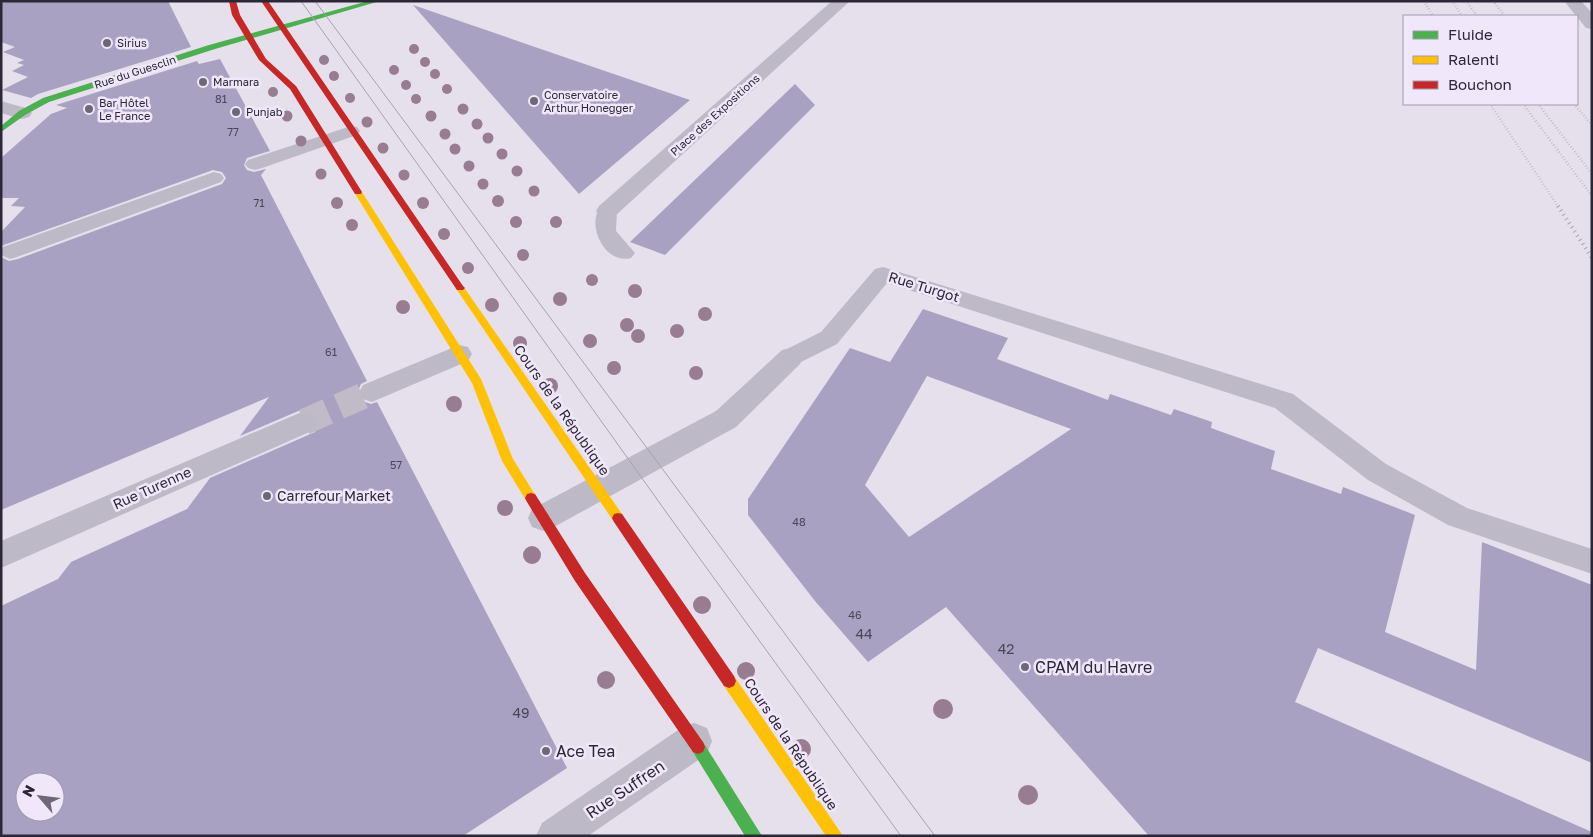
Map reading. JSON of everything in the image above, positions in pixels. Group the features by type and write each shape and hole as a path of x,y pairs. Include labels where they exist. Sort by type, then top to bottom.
{"main road":[{"path":"232,1 236,15 263,60 293,88 477,382 508,461 543,518 580,577 694,741 754,836"},
{"name":"Cours de la République","path":"264,1 351,131 598,488 835,836"},
{"name":"Rue du Guesclin","path":"1,130 22,113 46,100 249,37 377,1"}],"street":[{"name":"Place des Expositions","path":"607,211 842,1"},
{"path":"1572,1 1592,24"},
{"path":"1,108 22,113"},
{"path":"372,392 459,354"},
{"name":"Rue Turgot","path":"543,518 726,419 790,357"},
{"name":"Rue Turenne","path":"1,555 304,422"},
{"name":"Rue Suffren","path":"555,836 694,741"}],"lane":[{"path":"255,164 351,131"},
{"path":"10,252 214,178"},
{"path":"607,211 606,236 624,253"},
{"name":"Rue Turgot","path":"790,357 829,338 883,274 1284,401 1377,472 1458,517 1592,562"}],"building":[{"path":"1,1 168,1 191,47 38,94 31,98 2,90 28,77 12,71 24,65 17,63 24,60 3,52 15,47 1,42"},
{"name":"Conservatoire Arthur Honegger","path":"413,5 605,71 690,100 579,194"},
{"path":"220,59 270,151 247,158 244,165 247,170 254,172 266,169 261,175 367,381 361,384 357,393 362,401 371,404 377,402 567,768 463,836 1,836 1,606 58,579 71,562 187,509 210,478 315,432 320,423 315,412 303,409 240,436 269,397 1,510 1,257 9,261 18,259 222,184 226,178 222,172 213,170 1,246 1,232 25,207 11,206 19,198 1,198 1,158 51,114 67,108 56,105 197,61 199,64"},
{"path":"795,84 815,105 665,255 630,242"},
{"path":"923,309 1008,338 997,359 1108,400 1110,394 1171,415 1174,409 1212,422 1211,428 1275,451 1271,469 1341,494 1343,487 1415,515 1385,632 1476,670 1482,542 1592,585 1592,763 1318,648 1295,702 1592,832 1592,836 1149,836 946,607 868,662 815,601 748,515 748,499 850,348 890,362","holes":["927,376 1071,429 909,537 865,485"]}],"tunnel":[{"path":"304,422 372,392"}],"tram line":[{"path":"301,1 674,523 901,836"},
{"path":"315,1 935,836"}],"railway":[{"path":"1424,1 1432,15"},
{"path":"1452,1 1461,15"},
{"path":"1466,1 1476,15"},
{"path":"1493,1 1504,15"},
{"path":"1491,105 1559,208"},
{"path":"1524,105 1592,196"},
{"path":"1539,105 1592,174"},
{"path":"1575,105 1592,125"},
{"path":"1558,206 1592,258"}],"traffic: fast":[{"path":"1,130 22,113 46,100 212,47 377,1"},
{"path":"698,747 754,836"}],"traffic: slow":[{"path":"358,192 477,382 508,461 531,498"},
{"path":"460,288 618,518"},
{"path":"729,681 835,836"}],"traffic: jam":[{"path":"232,1 236,15 263,60 293,88 358,192"},
{"path":"264,1 460,288"},
{"path":"531,498 580,577 698,747"},
{"path":"618,518 729,681"}],"place":[{"name":"Sirius","path":"107,43"},
{"name":"Marmara","path":"203,82"},
{"name":"Conservatoire Arthur Honegger","path":"534,101"},
{"name":"Bar Hôtel Le France","path":"89,109"},
{"name":"Punjab","path":"236,112"},
{"name":"Carrefour Market","path":"267,496"},
{"name":"CPAM du Havre","path":"1025,667"},
{"name":"Ace Tea","path":"546,751"}]}
